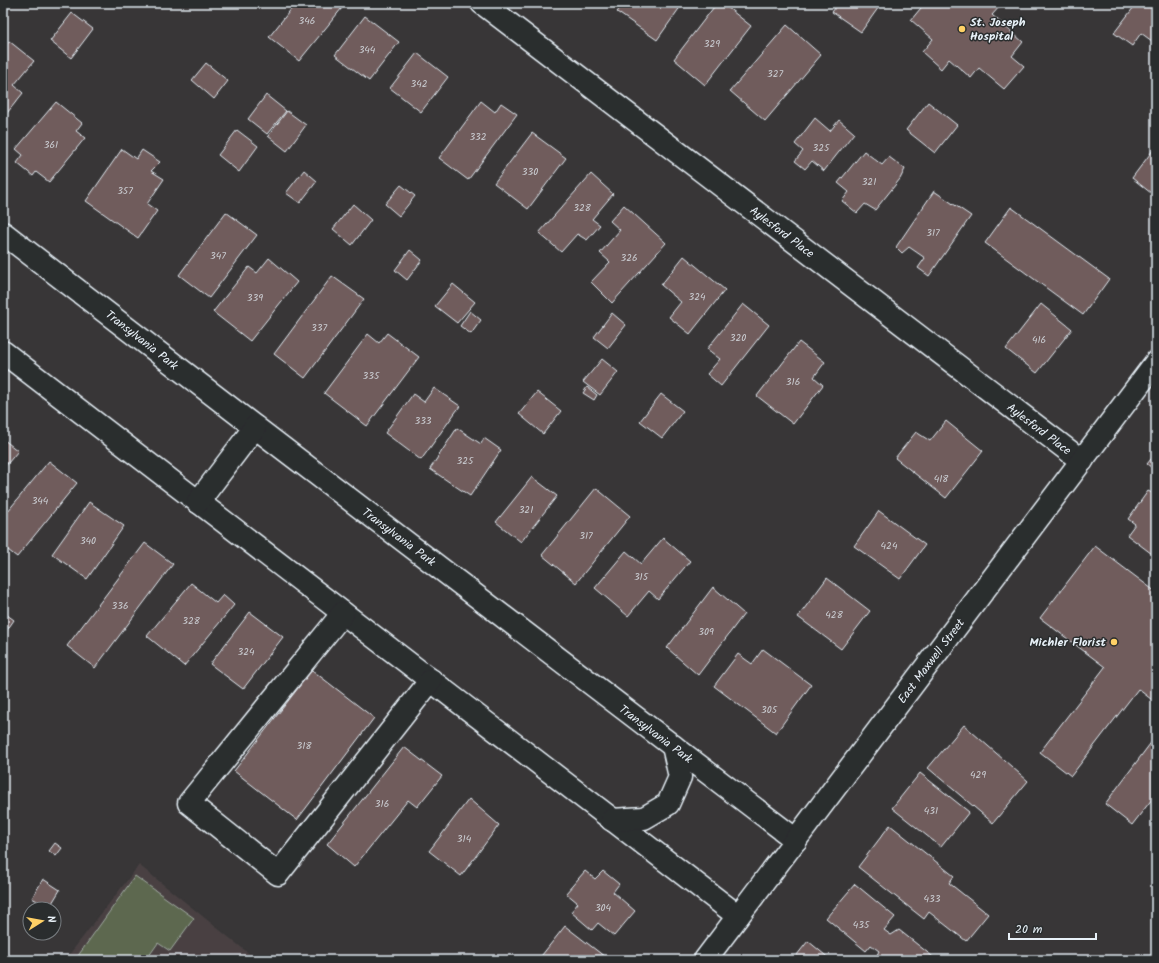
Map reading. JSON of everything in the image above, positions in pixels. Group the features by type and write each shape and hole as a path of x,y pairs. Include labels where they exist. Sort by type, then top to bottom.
{"street":[{"name":"Aylesford Place","path":"482,3 1082,461"},
{"name":"Transylvania Park","path":"3,233 796,840"},
{"path":"3,352 738,916"},
{"name":"East Maxwell Street","path":"705,960 1156,362"},
{"path":"198,502 255,427"},
{"path":"343,613 189,803 278,874 431,680"},
{"path":"612,820 644,818 668,804 680,777 673,746"}],"shaded area":[{"path":"139,865 257,960 65,960"}],"green space":[{"path":"135,876 194,918 170,951 158,943 146,960 75,960"}],"building":[{"path":"296,3 346,3 299,61 269,37"},
{"path":"624,3 683,3 657,40 617,12"},
{"path":"717,3 722,3 751,26 705,85 674,59"},
{"path":"839,3 881,4 861,32 832,12"},
{"path":"925,3 998,3 1001,5 992,15 1023,42 1012,56 1024,66 1004,89 979,68 971,78 949,59 941,69 922,52 933,39 911,20"},
{"path":"1137,3 1156,4 1156,44 1141,33 1132,46 1114,33"},
{"path":"72,13 93,29 71,58 50,41"},
{"path":"365,16 399,42 369,81 335,55"},
{"path":"787,25 821,55 765,121 730,91"},
{"path":"9,41 34,61 14,85 23,93 3,118 3,49"},
{"path":"417,53 448,77 421,112 390,88"},
{"path":"206,63 228,81 214,99 192,80"},
{"path":"266,95 286,111 267,134 248,119"},
{"path":"481,101 495,112 501,103 517,114 468,180 439,158"},
{"path":"56,102 82,123 76,131 85,138 49,182 36,172 33,176 17,163 23,155 16,149"},
{"path":"928,102 957,125 935,153 906,130"},
{"path":"287,111 306,125 287,151 268,136"},
{"path":"815,118 830,131 839,120 854,133 824,171 812,161 805,169 795,161 803,151 795,144"},
{"path":"237,130 258,146 239,172 218,155"},
{"path":"532,133 566,158 528,209 494,183"},
{"path":"1156,146 1156,197 1132,178"},
{"path":"122,149 136,159 142,150 160,162 151,171 164,179 147,204 157,211 138,238 86,201"},
{"path":"864,151 882,165 889,157 905,169 900,179 875,210 865,204 857,213 842,201 849,192 838,183"},
{"path":"304,170 317,181 300,203 286,193"},
{"path":"591,174 613,194 592,219 600,225 587,240 577,234 561,252 539,233"},
{"path":"401,185 415,196 399,216 385,204"},
{"path":"934,191 971,216 929,276 918,268 925,258 909,247 902,253 896,247"},
{"path":"353,204 371,220 352,245 333,229"},
{"path":"624,205 666,243 612,303 591,282 610,262 600,253 620,230 610,221"},
{"path":"1011,207 1109,279 1083,315 985,243"},
{"path":"226,212 257,235 209,298 179,275"},
{"path":"410,250 422,260 407,280 395,270"},
{"path":"684,256 725,290 690,334 669,317 681,302 661,285"},
{"path":"269,258 297,282 250,341 213,312 249,267 257,273"},
{"path":"332,276 364,299 305,378 274,354"},
{"path":"453,284 475,302 457,323 435,306"},
{"path":"743,304 769,325 721,386 707,374 720,359 707,349"},
{"path":"1041,304 1072,329 1037,373 1006,349"},
{"path":"470,311 481,320 471,334 460,326"},
{"path":"612,313 626,325 608,348 594,337"},
{"path":"387,333 419,357 367,426 324,393 368,334 379,343"},
{"path":"799,342 825,362 814,377 823,385 793,424 757,396"},
{"path":"602,359 618,372 600,395 583,382"},
{"path":"587,387 597,395 594,400 583,393"},
{"path":"434,388 460,406 421,460 385,433 413,394 424,402"},
{"path":"537,392 561,411 543,434 519,414"},
{"path":"661,394 683,411 662,438 640,421"},
{"path":"946,421 983,451 946,498 895,458 916,432 930,441"},
{"path":"457,428 481,444 484,438 501,450 470,496 430,469"},
{"path":"3,439 18,451 3,469"},
{"path":"1156,453 1156,471 1147,464"},
{"path":"49,461 77,483 17,557 4,547 3,548 3,517"},
{"path":"532,477 557,496 521,542 496,522"},
{"path":"596,488 630,516 576,583 542,555"},
{"path":"1148,491 1156,495 1156,557 1127,535 1135,524 1128,519"},
{"path":"89,502 124,526 87,579 52,554"},
{"path":"879,511 925,545 900,579 854,546"},
{"path":"663,538 690,561 658,599 649,591 628,616 595,588 626,551 641,564"},
{"path":"145,543 173,564 95,668 67,646"},
{"name":"Michler Florist","path":"1095,546 1156,592 1156,703 1138,689 1071,776 1040,752 1105,667 1040,618"},
{"path":"827,578 870,611 841,649 798,617"},
{"path":"191,583 216,603 223,595 234,605 184,666 147,636"},
{"path":"713,587 744,614 698,675 667,648"},
{"path":"3,612 14,620 3,636"},
{"path":"250,612 283,637 243,689 210,664"},
{"path":"763,649 811,685 776,733 714,686 738,654 752,664"},
{"path":"312,670 374,718 297,820 234,771"},
{"path":"964,725 1028,781 993,823 928,768"},
{"path":"1156,736 1156,794 1132,825 1105,804"},
{"path":"404,747 442,776 417,807 408,800 354,867 327,844"},
{"path":"920,773 969,812 941,847 892,808"},
{"path":"469,799 499,825 461,876 429,851"},
{"path":"890,825 954,876 949,883 988,914 966,941 929,912 924,919 858,867"},
{"path":"55,843 62,848 56,856 49,851"},
{"path":"585,871 595,879 603,871 619,884 613,892 635,911 614,936 598,923 592,930 571,912 578,903 566,893"},
{"path":"43,879 60,890 53,901 37,901 32,898"},
{"path":"855,884 895,917 884,930 891,935 899,930 937,960 876,960 875,959 879,951 871,945 866,951 826,918"},
{"path":"565,926 609,960 538,960"},
{"path":"808,941 831,960 793,960"}],"place":[{"name":"St. Joseph Hospital","path":"962,29"},
{"name":"Michler Florist","path":"1114,642"}]}
